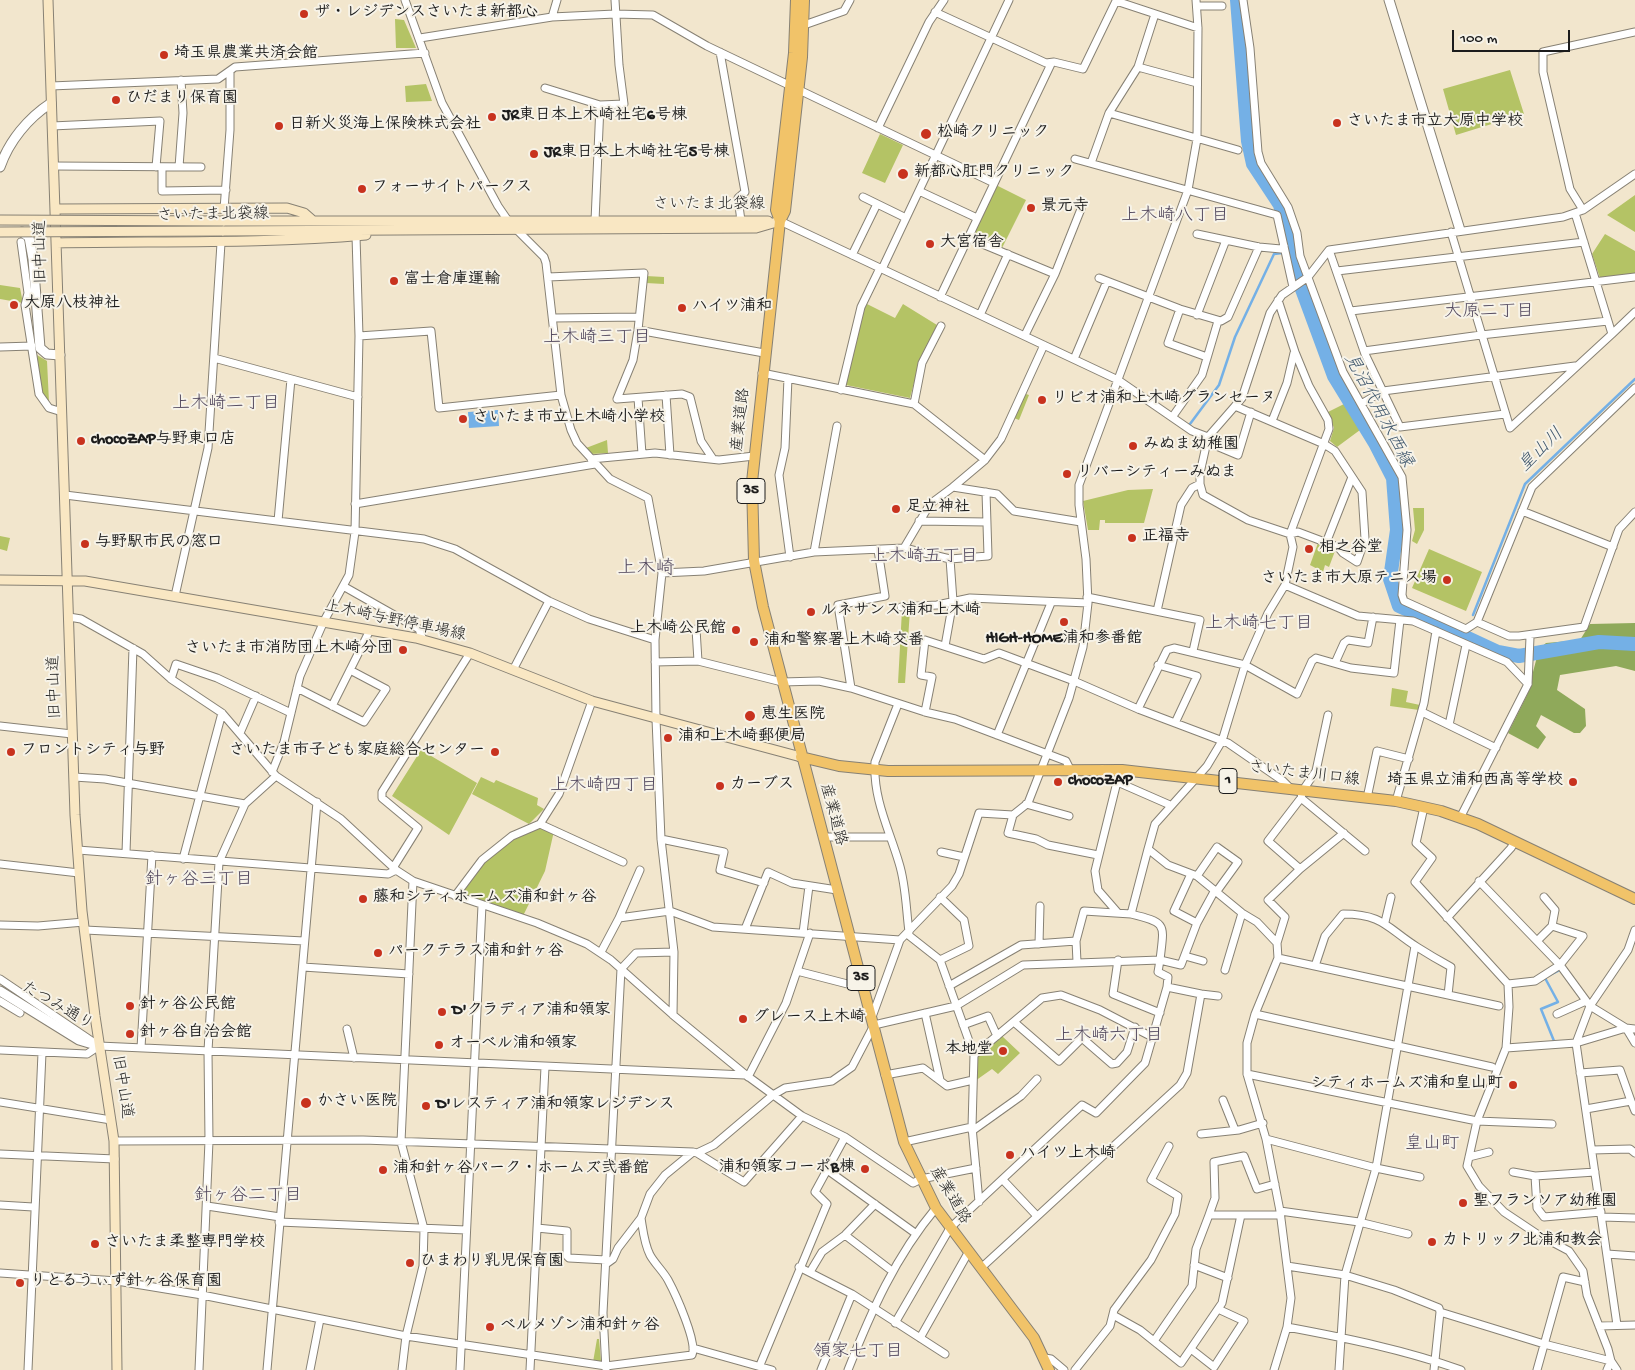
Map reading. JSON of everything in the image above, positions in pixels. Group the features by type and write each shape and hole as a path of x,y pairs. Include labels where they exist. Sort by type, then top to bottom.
{"main road":[{"name":"旧中山道","path":"48,0 74,777 84,926 116,1159 117,1370"},
{"name":"産業道路","path":"795,87 796,0"},
{"name":"産業道路","path":"804,0 804,25 776,210 780,221 754,456 751,508 754,562 763,607 801,757 904,1142 920,1179 936,1208 968,1253 1025,1325 1045,1358 1049,1370"},
{"name":"さいたま北袋線","path":"56,209 287,208 304,213 312,220"},
{"name":"さいたま北袋線","path":"0,220 780,221"},
{"name":"さいたま北袋線","path":"0,232 756,228 780,221"},
{"name":"さいたま北袋線","path":"57,243 221,243 356,236 426,230"},
{"name":"上木崎与野停車場線","path":"0,580 68,580 324,621 423,640 470,653 592,701 801,757"},
{"name":"さいたま川口線","path":"801,757 839,766 875,770 1102,769 1195,777 1292,789 1302,794 1396,801 1460,818 1515,841 1635,899"}],"street":[{"path":"405,0 442,103 498,206 509,222 544,257 548,277 561,395 570,430 577,443 610,479 648,498 662,573 655,640 656,719 661,839 674,952 672,1015"},
{"path":"552,17 557,0"},
{"path":"545,88 600,105 624,104 615,14 616,0"},
{"path":"804,25 844,11 850,0"},
{"path":"878,128 935,12 944,0"},
{"path":"841,390 861,307 936,156 1009,0"},
{"path":"1243,0 1250,48 1258,152 1262,163 1288,207 1308,277 1336,355 1402,477 1407,530 1402,585 1404,601 1466,629 1477,622 1532,487 1635,388"},
{"path":"1389,0 1455,231 1457,256 1510,428 1635,312"},
{"path":"935,12 1051,64 1054,62 1083,70 1116,1 1198,28"},
{"path":"1098,855 1048,845 1036,839 1008,832 1014,815 1026,804 1074,681 1083,647 1088,600 1079,485 1188,190 1197,138 1197,3 1222,6"},
{"path":"420,38 552,17 615,14 653,15 720,52 994,183"},
{"path":"1091,163 1109,113 1138,68 1155,14"},
{"path":"1583,210 1570,189 1543,72 1543,52 1635,32"},
{"path":"720,52 745,192 738,198 741,221"},
{"path":"51,86 218,79 230,72 234,67 425,53"},
{"path":"940,297 1051,64"},
{"path":"1138,68 1197,83"},
{"path":"224,209 230,130 230,72"},
{"path":"179,167 183,113 181,80"},
{"path":"0,167 16,136 35,115 51,103"},
{"path":"595,221 600,105"},
{"path":"1109,113 1238,150"},
{"path":"52,126 160,121 159,167 162,191 226,190"},
{"path":"1075,159 1276,215 1294,287"},
{"path":"54,166 201,167"},
{"path":"1235,406 1324,444 1335,451 1362,492 1365,539 1357,562 1343,553 1338,547 1298,532 1290,534 1248,520 1203,495 1200,484 1207,439 1235,406 1242,398 1270,313 1278,300 1308,277 1330,250 1455,231 1534,222 1575,213 1583,210 1635,174"},
{"path":"919,190 977,218"},
{"path":"863,197 906,218"},
{"path":"852,255 877,204"},
{"path":"1025,335 1054,274 1081,208"},
{"path":"1575,213 1612,334"},
{"path":"780,221 1118,380 1192,431 1238,455 1251,412"},
{"path":"22,232 29,237 33,259 40,348 47,354 60,355"},
{"path":"1197,234 1259,247 1281,249 1284,246"},
{"path":"199,1370 209,1141 208,1051 219,862 245,804 274,774 300,676 324,621 349,575 356,532 359,336 356,236"},
{"path":"968,238 1054,274"},
{"path":"1198,315 1226,240"},
{"path":"21,242 28,293 25,305 39,394 49,408 62,412"},
{"path":"1337,271 1584,242"},
{"path":"175,596 208,448 221,243"},
{"path":"1099,278 1180,309 1218,321 1228,317 1259,247"},
{"path":"1330,250 1364,351 1400,427 1505,414"},
{"path":"980,315 1008,254"},
{"path":"548,277 644,273 633,360 617,399 682,394 690,397 701,441 713,459"},
{"path":"1351,311 1635,277"},
{"path":"1074,359 1107,280"},
{"path":"1131,914 1155,824 1195,777 1207,766 1222,741 1245,665 1268,613 1285,585 1293,547 1290,534 1329,429 1328,420 1309,386 1295,352 1278,300"},
{"path":"1180,309 1168,343 1207,357"},
{"path":"553,318 639,316"},
{"path":"1172,416 1202,375 1218,321"},
{"path":"1364,351 1480,334 1608,321"},
{"path":"914,404 922,362 941,326"},
{"path":"638,330 764,354"},
{"path":"359,336 431,331 439,408 561,395"},
{"path":"904,548 930,504 985,460 1001,439 1044,345"},
{"path":"0,347 32,346"},
{"path":"1272,421 1287,383 1295,352"},
{"path":"214,358 358,397"},
{"path":"1361,404 1383,391 1494,375 1575,366"},
{"path":"762,373 914,404 985,460"},
{"path":"788,378 785,448 779,474 790,557"},
{"path":"278,521 291,379"},
{"path":"666,395 670,455"},
{"path":"638,398 642,454"},
{"path":"814,552 837,426"},
{"path":"355,504 593,461 642,454 713,459 754,456"},
{"path":"1326,543 1352,477"},
{"path":"1157,611 1181,505 1192,488 1200,484"},
{"path":"953,487 997,494 1014,511 1081,522"},
{"path":"662,573 704,571 814,552 904,548 950,559 988,556 986,492"},
{"path":"65,495 424,539 455,549 549,601 589,619 655,640"},
{"path":"1522,512 1613,547"},
{"path":"1477,622 1509,636 1530,640 1584,627 1619,529 1634,514"},
{"path":"919,521 986,522"},
{"path":"851,688 838,605 885,596 878,550"},
{"path":"945,646 953,600 950,559"},
{"path":"1285,585 1338,610 1358,616 1413,621 1507,662 1528,684"},
{"path":"343,586 419,629 423,640"},
{"path":"901,607 937,605 953,600 1006,598 1051,603 1088,600 1200,620 1193,651"},
{"path":"513,670 549,601"},
{"path":"998,735 1051,603"},
{"path":"69,617 81,619 144,654 170,679 222,713 274,774 341,819 395,869 413,881 537,923 587,944 601,952 672,1015 747,1076 802,1116 845,1138 913,1183 920,1179 976,1168"},
{"path":"1335,663 1344,643 1348,640 1368,643 1373,618"},
{"path":"1138,709 1158,665 1167,650 1174,648 1193,651 1245,665 1297,694 1312,661 1316,658 1351,668 1394,673 1400,620"},
{"path":"696,629 698,661"},
{"path":"332,706 370,630"},
{"path":"1396,801 1422,712 1436,631"},
{"path":"925,712 932,677 921,675 925,640 984,658 999,654 1027,663 1222,741 1243,752 1292,789"},
{"path":"1460,818 1528,684 1530,640"},
{"path":"1448,725 1466,645"},
{"path":"126,853 133,648"},
{"path":"78,850 388,874 395,869 418,828 382,798 382,792 470,653"},
{"path":"655,662 698,661 782,682 819,681 851,688 925,712 956,719 1066,761 1070,769"},
{"path":"170,679 176,664 217,678 291,713"},
{"path":"1158,665 1197,676 1175,723"},
{"path":"297,688 364,722 386,689 350,670"},
{"path":"240,733 256,696"},
{"path":"455,896 482,860 512,836 540,824 559,794 592,701"},
{"path":"898,704 875,762 878,801 900,864 908,933 940,960 974,1054 972,1129 979,1202"},
{"path":"1422,712 1496,748"},
{"path":"183,858 222,713"},
{"path":"1300,869 1268,841 1316,771 1328,715"},
{"path":"0,726 72,734"},
{"path":"1367,798 1377,751 1409,759"},
{"path":"1102,769 1103,774 1117,782 1170,805"},
{"path":"74,777 105,779 245,804"},
{"path":"1117,782 1095,871 1098,890 1118,913"},
{"path":"1302,794 1365,851"},
{"path":"267,1370 317,802"},
{"path":"1026,804 1069,816"},
{"path":"1424,807 1416,843 1432,858 1415,882 1508,984 1509,1007 1506,1048 1477,1122 1466,1166 1479,1186 1504,1212 1537,1234 1569,1250 1583,1271 1587,1295 1611,1361 1617,1370"},
{"path":"537,1228 567,1231 567,1256 569,1258 606,1262 613,1259 618,1248 641,1218 650,1194 665,1175 695,1153 714,1145 773,1095 785,1088 832,1081 852,1067 872,1021 900,940 952,886 979,813 1014,815"},
{"path":"540,824 623,862"},
{"path":"1274,1370 1287,1327 1291,1298 1275,1184 1262,1123 1247,1074 1247,1043 1255,1014 1278,958 1277,943 1285,917 1268,900 1300,869 1344,833"},
{"path":"823,836 889,837"},
{"path":"661,839 724,852 720,870 764,884"},
{"path":"1447,918 1511,848 1515,841"},
{"path":"872,1021 956,1006 1023,965 1118,960 1160,960 1181,965 1197,923 1216,891 1238,862 1217,847 1194,875 1174,911 1197,923"},
{"path":"1148,849 1168,864 1194,875 1216,891 1242,913 1257,922 1277,943"},
{"path":"941,852 964,857"},
{"path":"141,1048 152,855"},
{"path":"0,864 80,873"},
{"path":"601,952 619,918 640,870"},
{"path":"745,929 768,872 792,883 837,890"},
{"path":"402,1370 406,1336 423,1266 424,1229 401,1142 413,881"},
{"path":"1479,881 1560,965 1588,1003 1626,1028 1635,1043"},
{"path":"747,1076 786,1003 797,971 807,933 809,886"},
{"path":"1385,922 1392,897"},
{"path":"1537,941 1552,926 1556,910 1544,897"},
{"path":"940,898 964,920 969,946 940,960"},
{"path":"460,1370 482,905"},
{"path":"1039,944 1040,906"},
{"path":"619,918 670,911 713,927 900,940"},
{"path":"895,1323 950,1228 1082,1106 1087,1106 1096,1113 1145,1063 1154,1038 1167,987 1168,977 1158,972 1161,927 1156,920 1131,914 1084,911 1076,941 1077,962"},
{"path":"1225,970 1242,913"},
{"path":"1315,966 1324,936 1343,914 1359,914 1385,922 1415,946 1451,968 1448,995"},
{"path":"0,925 84,926 147,932 304,941"},
{"path":"1508,984 1535,981 1560,965 1583,936 1552,926"},
{"path":"1617,1325 1576,1042 1588,1003 1628,950 1635,930"},
{"path":"949,986 1021,945 1076,941"},
{"path":"1339,1370 1345,1275 1376,1168 1415,946"},
{"path":"606,1368 603,1313 621,969 636,953 674,952"},
{"path":"1185,956 1203,961"},
{"path":"1278,958 1499,1006"},
{"path":"1118,960 1113,994 1160,1014"},
{"path":"303,967 409,974"},
{"path":"797,971 863,988"},
{"path":"0,979 99,1046 747,1076"},
{"path":"1167,987 1218,996"},
{"name":"たつみ通り","path":"0,991 79,1040 99,1046"},
{"path":"980,1268 1180,1085 1187,1073 1201,994"},
{"path":"974,1054 1042,998 1061,995 1100,1010 1154,1038"},
{"path":"0,1002 20,1013"},
{"path":"1558,1014 1588,1003"},
{"path":"925,1013 940,1080"},
{"path":"1255,1014 1492,1068"},
{"path":"963,1025 988,1016 997,1036"},
{"path":"1014,1022 1059,1061 1082,1038 1112,1064 1117,1063 1127,1052 1135,1027"},
{"path":"1506,1048 1576,1042 1626,1028 1635,1028"},
{"path":"347,1029 354,1058"},
{"path":"0,1050 87,1054 99,1046"},
{"path":"28,1370 30,1275 42,1053"},
{"path":"530,1370 545,1067"},
{"path":"885,1075 923,1068 947,1086 973,1080"},
{"path":"1580,1073 1620,1070 1635,1111"},
{"path":"1247,1074 1477,1122 1552,1124"},
{"path":"904,1142 972,1129 1021,1096 1036,1079"},
{"path":"1223,1100 1235,1130"},
{"path":"1586,1109 1631,1101"},
{"path":"0,1102 111,1120"},
{"path":"114,1141 401,1142 695,1153 744,1182 802,1116"},
{"path":"1201,1134 1235,1130 1262,1123"},
{"path":"760,1365 799,1267 827,1204 815,1192 826,1169 845,1138"},
{"path":"1266,1140 1376,1168 1420,1177"},
{"path":"1076,1370 1110,1326 1114,1310 1151,1260 1175,1214 1178,1196 1151,1180 1168,1146"},
{"path":"1592,1150 1630,1149 1635,1153"},
{"path":"1469,1157 1489,1152"},
{"path":"0,1154 116,1159"},
{"path":"1154,1341 1192,1286 1196,1249 1215,1198 1214,1162 1244,1156 1257,1189 1275,1184"},
{"path":"826,1169 915,1233"},
{"path":"1513,1172 1535,1176 1595,1172"},
{"path":"1535,1176 1537,1208 1544,1217 1601,1214 1635,1218"},
{"path":"1003,1180 1037,1216"},
{"path":"810,1272 822,1252 845,1235 875,1204"},
{"path":"0,1205 34,1207"},
{"path":"207,1206 280,1220 466,1230"},
{"path":"848,1370 872,1308 892,1271 915,1233 936,1208"},
{"path":"1209,1215 1280,1213 1359,1222 1408,1234"},
{"path":"1113,1315 1140,1330 1182,1363 1222,1303 1241,1215"},
{"path":"0,1273 117,1281 202,1295 461,1346 531,1355 606,1368 692,1355 693,1348 682,1309 668,1280 650,1255 645,1242 641,1218"},
{"path":"845,1235 892,1271"},
{"path":"920,1338 968,1253"},
{"path":"1607,1254 1635,1256"},
{"path":"1194,1265 1228,1278"},
{"path":"1287,1266 1345,1275 1394,1290 1440,1308 1434,1370"},
{"path":"799,1267 852,1294 945,1354"},
{"path":"1537,1370 1563,1277 1585,1282"},
{"path":"821,1370 852,1294"},
{"path":"1191,1349 1214,1368 1244,1321 1218,1309"},
{"path":"1440,1312 1544,1344 1611,1361"},
{"path":"310,1370 320,1319"},
{"path":"1599,1326 1635,1325"},
{"path":"1287,1327 1341,1337 1435,1360 1461,1370"},
{"path":"693,1348 760,1365 772,1370"},
{"path":"1045,1358 1051,1359 1064,1370"},
{"path":"1608,1370 1611,1361"}],"green space":[{"path":"395,19 404,20 416,48 396,48"},
{"path":"1510,70 1524,114 1456,135 1443,89"},
{"path":"426,84 432,101 406,102 405,86"},
{"path":"880,134 903,145 885,183 862,173"},
{"path":"996,185 1026,200 1002,248 973,238 972,235"},
{"path":"1635,195 1635,232 1607,215"},
{"path":"1605,234 1635,251 1635,274 1600,278 1592,254"},
{"path":"646,276 664,277 664,284 646,283"},
{"path":"0,285 20,288 23,303 0,299"},
{"path":"865,303 895,318 903,304 937,325 920,360 910,398 846,385"},
{"path":"37,355 47,361 49,402 42,392"},
{"path":"1023,393 1029,395 1019,420 1014,418"},
{"path":"1344,404 1360,430 1337,447 1330,441 1334,428 1328,412"},
{"path":"607,440 608,453 591,454 586,448"},
{"path":"1153,489 1144,523 1105,523 1105,520 1100,520 1099,530 1088,530 1083,501 1128,490"},
{"path":"1413,508 1424,508 1424,530 1417,544 1412,541 1415,530"},
{"path":"0,536 10,538 7,551 0,549"},
{"path":"1318,543 1334,548 1335,551 1329,567 1325,565 1323,572 1310,565"},
{"name":"さいたま市大原テニス場","path":"1429,549 1482,572 1466,611 1412,588"},
{"path":"902,610 910,610 905,683 898,683"},
{"path":"1635,623 1635,671 1616,666 1560,675 1557,690 1585,709 1586,726 1580,733 1574,733 1541,715 1536,726 1546,737 1538,749 1508,733 1527,695 1539,649 1546,643 1580,640 1590,624"},
{"path":"1392,688 1408,691 1406,702 1420,705 1419,710 1390,706"},
{"path":"421,750 477,783 449,835 392,796"},
{"path":"481,777 494,783 496,780 538,798 537,805 544,809 529,824 472,794"},
{"path":"540,824 554,831 545,871 522,918 455,896 474,871 501,845"},
{"path":"1002,1036 1020,1053 998,1074 992,1069 975,1081 977,1057"},
{"path":"597,1339 599,1339 601,1361 599,1363 593,1362"}],"water":[{"path":"498,410 499,426 469,428 468,412"}],"waterway":[{"name":"見沼代用水西縁","path":"1237,0 1248,141 1253,164 1280,205 1296,273 1334,376 1375,443 1393,478 1397,530 1390,579 1399,606 1498,652 1519,656 1599,642 1635,644"},
{"path":"1190,424 1219,385 1235,337 1274,254 1291,252"},
{"name":"皇山川","path":"1473,615 1525,484 1635,379"},
{"path":"1550,975 1560,970"},
{"path":"1545,978 1558,1002 1541,1009 1554,1041"}],"place":[{"name":"ザ・レジデンスさいたま新都心","path":"304,14"},
{"name":"埼玉県農業共済会館","path":"164,55"},
{"name":"ひだまり保育園","path":"116,100"},
{"name":"JR東日本上木崎社宅6号棟","path":"492,117"},
{"name":"さいたま市立大原中学校","path":"1337,123"},
{"name":"日新火災海上保険株式会社","path":"279,126"},
{"name":"松崎クリニック","path":"926,134"},
{"name":"JR東日本上木崎社宅5号棟","path":"534,154"},
{"name":"新都心肛門クリニック","path":"903,174"},
{"name":"フォーサイトパークス","path":"362,189"},
{"name":"景元寺","path":"1031,208"},
{"name":"大宮宿舎","path":"930,244"},
{"name":"富士倉庫運輸","path":"394,281"},
{"name":"大原八枝神社","path":"14,305"},
{"name":"ハイツ浦和","path":"682,308"},
{"name":"リビオ浦和上木崎グランセーヌ","path":"1042,400"},
{"name":"さいたま市立上木崎小学校","path":"463,419"},
{"name":"chocoZAP与野東口店","path":"81,441"},
{"name":"みぬま幼稚園","path":"1133,446"},
{"name":"リバーシティーみぬま","path":"1067,474"},
{"name":"足立神社","path":"896,509"},
{"name":"正福寺","path":"1132,538"},
{"name":"与野駅市民の窓口","path":"85,544"},
{"name":"相之谷堂","path":"1309,549"},
{"name":"さいたま市大原テニス場","path":"1447,580"},
{"name":"ルネサンス浦和上木崎","path":"811,612"},
{"name":"HIGH-HOME浦和参番館","path":"1064,622"},
{"name":"上木崎公民館","path":"736,630"},
{"name":"浦和警察署上木崎交番","path":"754,642"},
{"name":"さいたま市消防団上木崎分団","path":"403,650"},
{"name":"恵生医院","path":"750,716"},
{"name":"浦和上木崎郵便局","path":"668,738"},
{"name":"フロントシティ与野","path":"11,752"},
{"name":"さいたま市子ども家庭総合センター","path":"495,752"},
{"name":"chocoZAP","path":"1058,782"},
{"name":"埼玉県立浦和西高等学校","path":"1573,782"},
{"name":"カーブス","path":"720,786"},
{"name":"藤和シティホームズ浦和針ヶ谷","path":"363,899"},
{"name":"パークテラス浦和針ヶ谷","path":"378,953"},
{"name":"針ヶ谷公民館","path":"130,1006"},
{"name":"D'クラディア浦和領家","path":"442,1012"},
{"name":"グレース上木崎","path":"743,1019"},
{"name":"針ヶ谷自治会館","path":"130,1034"},
{"name":"オーベル浦和領家","path":"439,1045"},
{"name":"本地堂","path":"1003,1051"},
{"name":"シティホームズ浦和皇山町","path":"1513,1085"},
{"name":"かさい医院","path":"306,1103"},
{"name":"D'レスティア浦和領家レジデンス","path":"426,1106"},
{"name":"ハイツ上木崎","path":"1010,1155"},
{"name":"浦和領家コーポB棟","path":"865,1169"},
{"name":"浦和針ヶ谷パーク・ホームズ弐番館","path":"383,1170"},
{"name":"聖フランソア幼稚園","path":"1463,1203"},
{"name":"カトリック北浦和教会","path":"1432,1242"},
{"name":"さいたま柔整専門学校","path":"95,1244"},
{"name":"ひまわり乳児保育園","path":"410,1263"},
{"name":"りとるうぃず針ヶ谷保育園","path":"20,1283"},
{"name":"ベルメゾン浦和針ヶ谷","path":"490,1327"}],"district":[{"name":"上木崎八丁目","path":"1175,217"},
{"name":"大原二丁目","path":"1489,313"},
{"name":"上木崎三丁目","path":"597,339"},
{"name":"上木崎二丁目","path":"226,405"},
{"name":"上木崎五丁目","path":"924,558"},
{"name":"上木崎","path":"646,570"},
{"name":"上木崎七丁目","path":"1259,625"},
{"name":"上木崎四丁目","path":"604,787"},
{"name":"針ヶ谷三丁目","path":"199,881"},
{"name":"上木崎六丁目","path":"1109,1037"},
{"name":"皇山町","path":"1432,1145"},
{"name":"針ヶ谷二丁目","path":"248,1197"},
{"name":"領家七丁目","path":"858,1353"}]}
